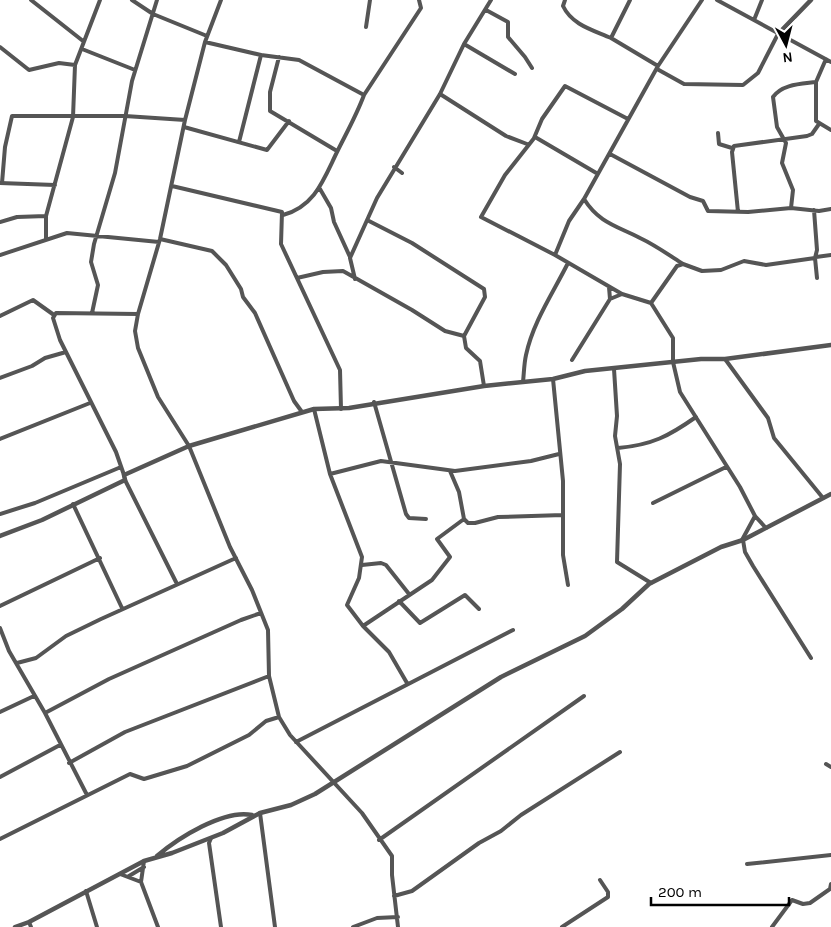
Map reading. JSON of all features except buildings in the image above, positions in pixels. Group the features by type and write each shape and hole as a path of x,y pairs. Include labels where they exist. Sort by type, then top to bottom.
{"street":[{"path":"31,0 46,14 83,41"},
{"path":"46,240 46,216 73,117 75,65 100,0"},
{"path":"132,0 154,14 207,36"},
{"path":"92,313 98,284 91,262 115,173 135,70 157,0"},
{"path":"221,0 205,42 185,120 159,240 135,331 145,370 158,397 190,446 268,630 269,676 279,717 296,742 331,782 362,813 394,861 392,875 398,927"},
{"path":"366,27 370,0"},
{"path":"283,215 299,209 320,189 337,151 357,115 364,94 421,8 419,0"},
{"path":"350,258 377,198 394,167 440,94 464,44 491,0"},
{"path":"565,0 563,6 567,15 578,24 611,38 684,84 743,85 758,73 778,34 810,0"},
{"path":"611,38 630,0"},
{"path":"554,255 568,222 584,199 657,68 702,0"},
{"path":"717,0 831,62"},
{"path":"754,20 762,0"},
{"path":"486,10 508,22 508,37 532,68"},
{"path":"205,42 261,55 299,60 364,94"},
{"path":"464,44 515,74"},
{"path":"0,47 29,70 59,63 75,65"},
{"path":"82,49 135,70"},
{"path":"239,142 261,55"},
{"path":"279,57 270,92 270,111 337,151"},
{"path":"826,59 816,82 816,121 831,130"},
{"path":"791,208 792,190 782,163 786,147 784,139 776,127 773,97 780,90 791,86 816,82"},
{"path":"440,94 506,136 526,146 534,137 542,119 565,86 628,119"},
{"path":"55,186 1,183 5,147 12,116 125,116 185,120"},
{"path":"184,127 267,150 289,121"},
{"path":"732,148 737,144 807,136 812,134 819,124"},
{"path":"718,133 719,144 732,148"},
{"path":"598,174 534,137 505,175 481,217 554,255 622,294 651,303 673,338 673,362 680,392 740,487 754,516 766,528"},
{"path":"732,148 738,212"},
{"path":"610,154 690,197 703,201 708,211 738,212 791,208 831,209"},
{"path":"394,167 402,173"},
{"path":"172,186 278,210 283,215 281,244 340,370 341,409"},
{"path":"320,189 331,208 334,222 350,258 355,279"},
{"path":"584,199 591,210 614,227 640,237 683,264 702,271 721,270 744,261 766,265 831,255"},
{"path":"814,210 817,278"},
{"path":"0,222 17,217 46,216"},
{"path":"368,221 412,243 484,289 485,297 464,336 466,348 480,361 484,386"},
{"path":"0,255 67,233 159,240 212,251 226,265 254,313 294,401 302,412"},
{"path":"342,272 351,263"},
{"path":"523,382 526,355 544,306 552,295 568,263"},
{"path":"651,303 676,266 683,264"},
{"path":"297,278 324,272 342,272 412,310 445,332 464,336"},
{"path":"572,360 610,298 609,287"},
{"path":"610,298 622,294"},
{"path":"0,316 33,300 54,315 92,313 138,314"},
{"path":"54,315 53,322 66,352 122,467 124,477 178,584"},
{"path":"0,536 42,520 124,477 190,446 314,409 341,409 374,402 484,386 553,379 585,371 725,359 831,345"},
{"path":"0,378 32,366 46,358 66,352"},
{"path":"725,359 768,418 774,438 823,498"},
{"path":"614,369 617,416 615,436 620,464 617,562 651,583"},
{"path":"553,379 558,412 559,454 563,481 564,555 568,585"},
{"path":"374,402 380,420 381,432 407,517 426,519"},
{"path":"0,439 90,403"},
{"path":"314,409 330,474 360,550 362,565 359,578 346,605 363,626 389,652 407,683"},
{"path":"618,448 650,444 669,436 696,417"},
{"path":"330,474 381,461 410,466 421,465 450,471 531,461 559,454"},
{"path":"0,514 35,503 122,467"},
{"path":"653,503 726,467"},
{"path":"450,471 460,492 464,519"},
{"path":"15,927 30,924 86,891 155,858 208,840 260,813 291,805 315,794 331,782 501,677 585,636 622,609 651,583 721,547 742,540 831,494"},
{"path":"73,503 122,608"},
{"path":"464,519 475,523 498,517 563,515"},
{"path":"754,516 742,540 745,552 811,658"},
{"path":"363,626 432,580 450,557 436,539 464,519"},
{"path":"0,606 100,558"},
{"path":"17,663 36,658 66,636 122,608 144,601 236,558"},
{"path":"362,565 381,563 386,566 409,594"},
{"path":"399,601 420,623 465,595 479,609"},
{"path":"45,713 109,679 241,620 261,613"},
{"path":"0,628 87,795"},
{"path":"296,742 407,683 513,630"},
{"path":"69,763 125,732 269,676"},
{"path":"0,712 34,696"},
{"path":"379,840 584,696"},
{"path":"0,838 130,774 144,778 187,766 249,735 266,721 279,717"},
{"path":"0,776 60,745"},
{"path":"394,896 412,891 479,843 501,831 521,815 620,752"},
{"path":"826,764 831,767"},
{"path":"155,858 171,844 212,822 242,813 254,816"},
{"path":"260,813 275,927"},
{"path":"208,840 222,927"},
{"path":"747,864 831,855"},
{"path":"128,876 144,864"},
{"path":"144,864 141,882 158,927"},
{"path":"120,874 141,882"},
{"path":"562,927 608,897 608,892 600,880"},
{"path":"772,927 792,900 803,904 810,903 830,889 831,884"},
{"path":"86,891 97,927"},
{"path":"353,927 377,918 398,917"}]}
